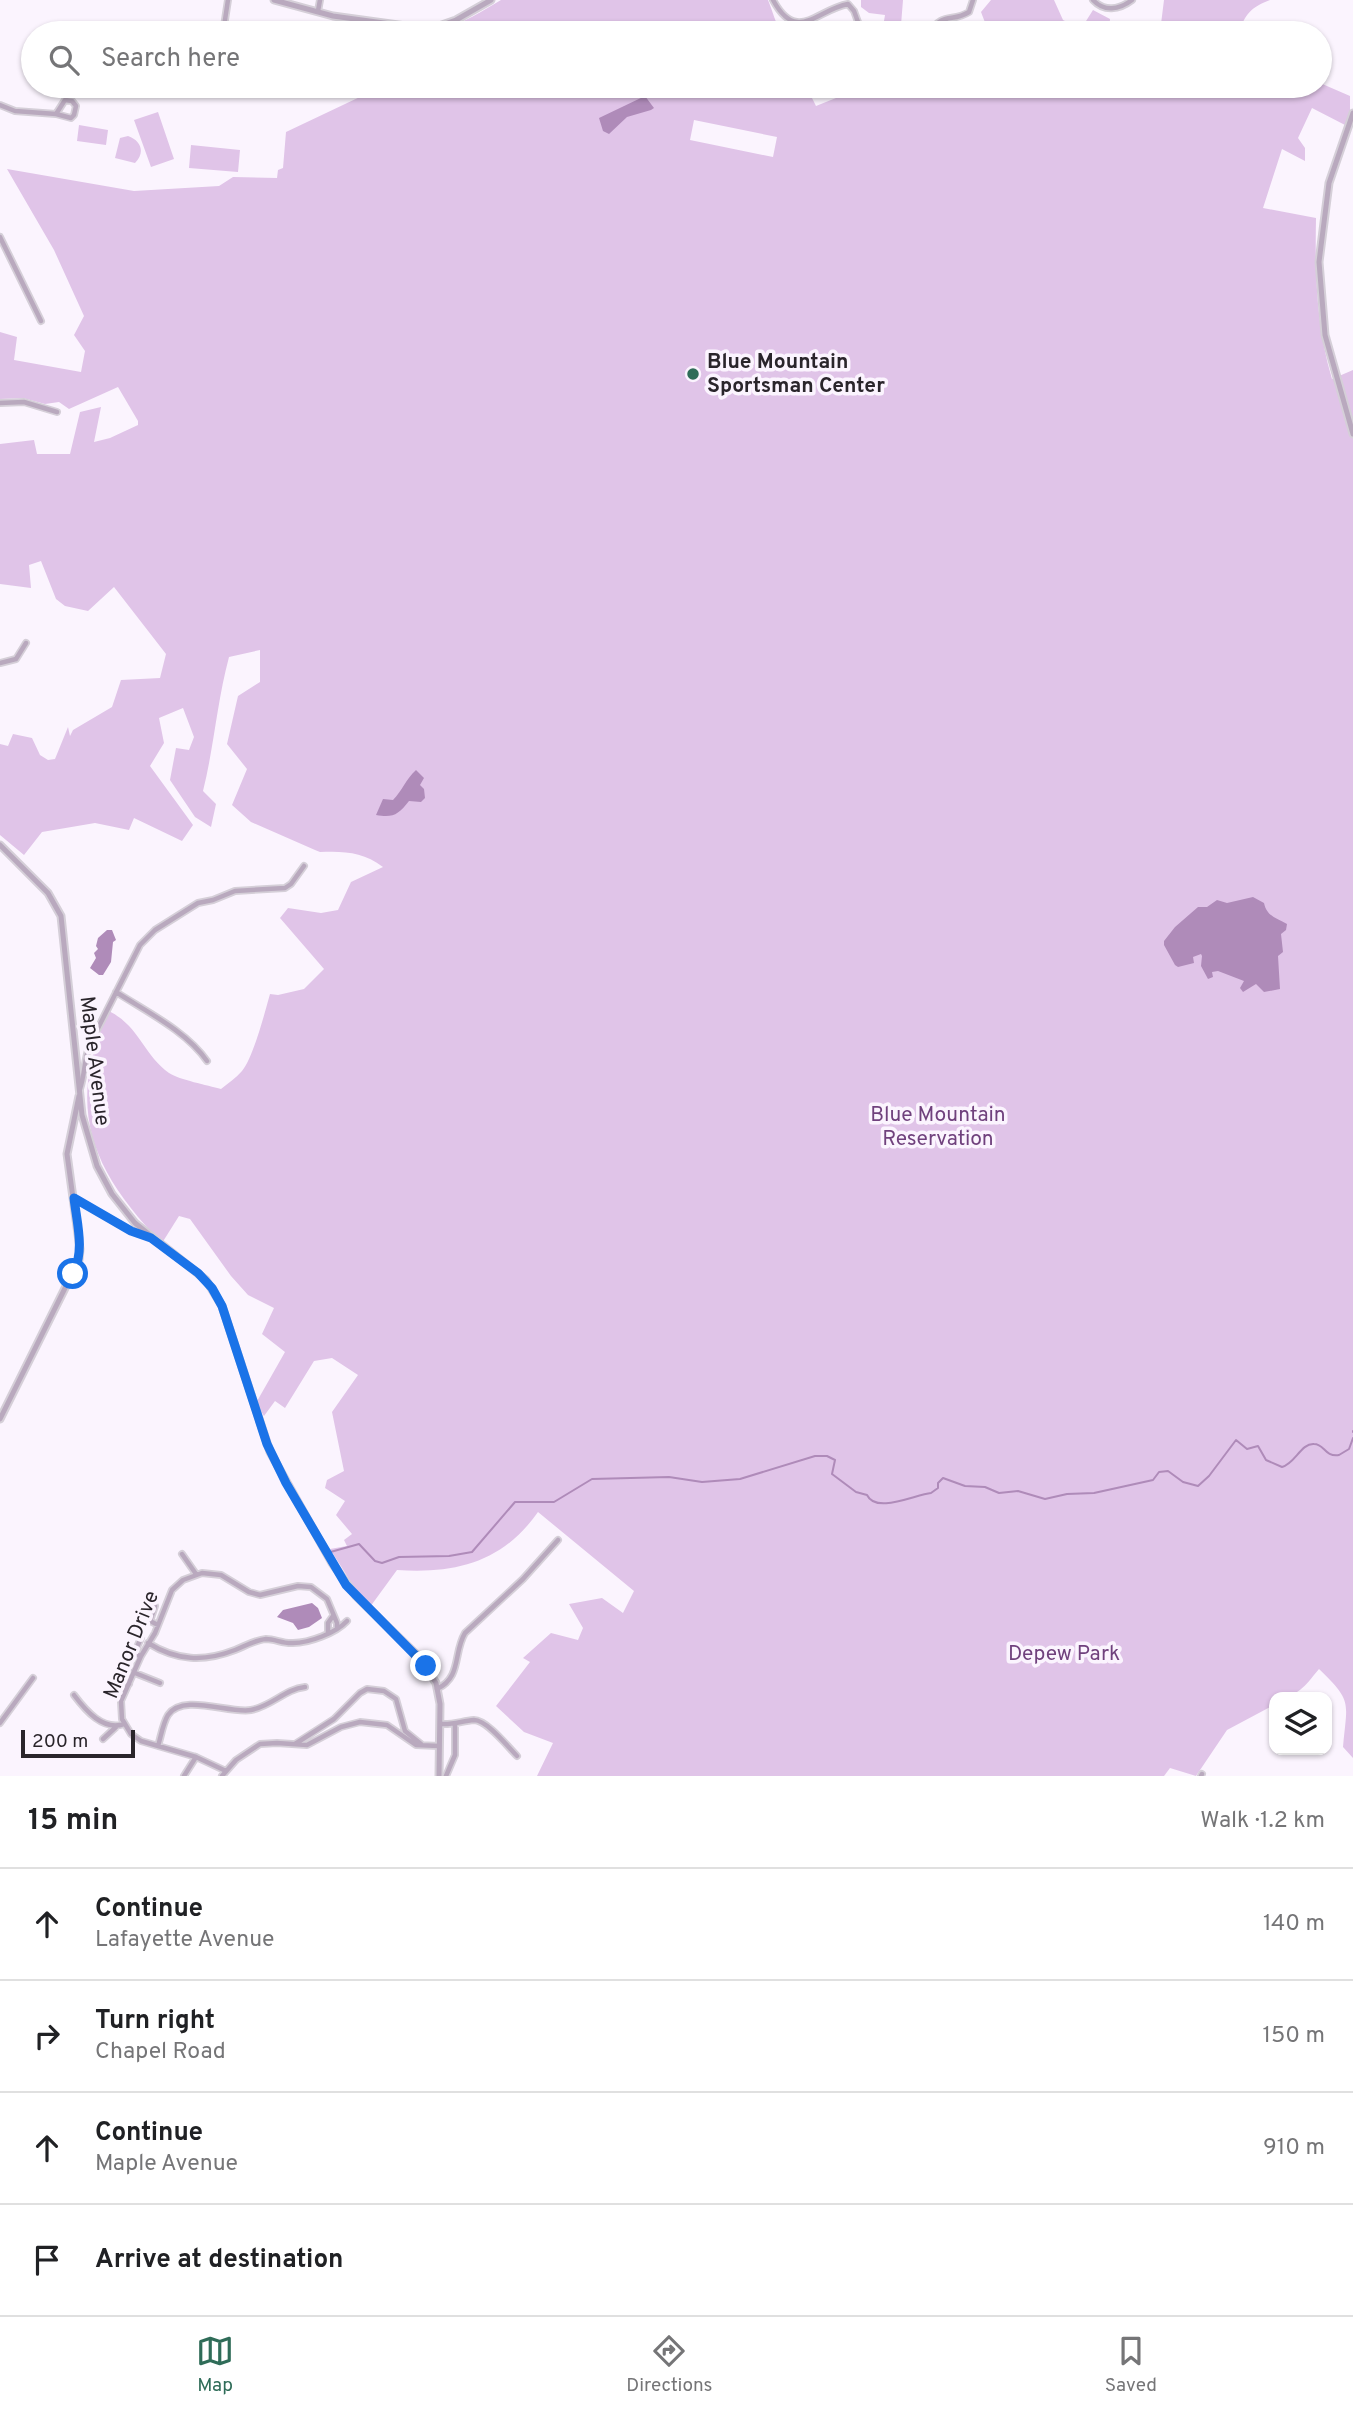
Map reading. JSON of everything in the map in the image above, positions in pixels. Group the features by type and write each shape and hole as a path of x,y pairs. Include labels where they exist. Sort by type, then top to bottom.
{"street":[{"path":"224,21 228,0"},
{"path":"275,0 332,16 370,21"},
{"path":"318,11 320,0"},
{"path":"453,21 491,0"},
{"path":"774,0 783,15 793,21"},
{"path":"938,21 944,17 961,16 969,12 973,0"},
{"path":"1093,0 1100,6 1113,9 1132,0"},
{"path":"807,21 848,4 858,21"},
{"path":"0,105 15,111 56,114 71,118 76,110 75,104 65,100 56,114"},
{"path":"1353,113 1329,183 1323,211 1319,262 1325,335 1353,434"},
{"path":"0,237 41,321"},
{"path":"0,403 24,402 57,412"},
{"path":"0,663 16,659 26,643"},
{"name":"Maple Avenue","path":"0,845 48,893 61,916 79,1093 88,1139 101,1174 119,1204 151,1238 198,1273 217,1296 267,1444 286,1483 346,1585 431,1672 437,1689 440,1724 439,1776"},
{"path":"0,1419 79,1260 68,1144 84,1078 87,1051 140,945 155,930 194,905 236,891 285,888 304,866"},
{"path":"116,992 185,1038 207,1061"},
{"path":"74,1198 131,1231 151,1238"},
{"path":"437,1689 449,1682 454,1675 459,1644 465,1633 523,1579 558,1540"},
{"path":"182,1554 196,1574 221,1575 249,1592 260,1595 293,1587 311,1587 327,1599 337,1628"},
{"name":"Manor Drive","path":"196,1574 183,1580 172,1590 121,1704 124,1724 135,1738 196,1757 224,1774"},
{"path":"155,1606 150,1621 158,1625"},
{"path":"328,1632 328,1623 333,1615"},
{"path":"148,1643 174,1656 202,1659 267,1639 297,1643 328,1632 347,1621"},
{"path":"141,1638 134,1654 141,1656"},
{"path":"129,1684 123,1680 130,1668"},
{"path":"135,1673 160,1684"},
{"path":"0,1723 33,1678"},
{"path":"158,1746 167,1717 177,1708 200,1705 241,1712 272,1703 293,1688 305,1687"},
{"path":"295,1744 334,1719 360,1693 373,1689 384,1691 396,1699 405,1731 421,1744"},
{"path":"74,1695 102,1722 111,1727 124,1724"},
{"path":"440,1724 474,1720 482,1723 517,1756"},
{"path":"224,1774 236,1760 260,1744 314,1743 352,1723 372,1722 387,1725 412,1744 439,1746"},
{"path":"446,1776 455,1755 455,1724"},
{"path":"103,1739 117,1726"},
{"path":"184,1776 196,1757"}],"green space":[{"path":"501,0 768,0 776,21 465,21"},
{"path":"861,0 903,0 901,21 884,21 885,15 869,13 861,7"},
{"path":"991,0 1054,0 1065,21 984,21 981,12"},
{"path":"1164,0 1270,0 1250,12 1244,21 1161,21"},
{"path":"1093,10 1110,21 1086,21"},
{"name":"Blue Mountain Reservation","path":"1332,88 1350,96 1350,113 1345,125 1312,108 1298,138 1305,148 1305,161 1282,149 1263,208 1316,218 1318,299 1332,379 1353,370 1353,1758 1343,1747 1346,1711 1343,1696 1319,1669 1297,1692 1269,1692 1269,1708 1227,1730 1196,1776 1170,1768 1164,1776 537,1776 553,1743 524,1732 496,1706 530,1662 523,1658 551,1633 578,1640 583,1628 569,1604 602,1598 623,1613 634,1591 538,1512 510,1543 476,1561 439,1570 397,1570 370,1607 363,1601 330,1549 347,1546 344,1540 352,1534 336,1515 345,1501 325,1488 327,1480 344,1471 332,1412 358,1375 332,1358 314,1361 285,1408 275,1401 264,1416 256,1403 285,1352 262,1334 274,1308 248,1295 190,1219 179,1216 162,1243 118,1190 103,1164 92,1136 88,1078 95,1046 109,1011 128,1025 153,1058 169,1073 221,1089 240,1074 246,1065 270,994 278,995 304,989 324,969 280,918 288,908 321,913 338,910 351,882 383,867 368,858 353,854 315,850 251,822 232,805 247,769 227,744 238,696 260,682 260,650 229,657 203,791 216,804 211,827 195,817 170,780 176,748 189,750 194,737 183,708 159,718 164,743 150,766 193,825 182,841 134,818 129,830 95,823 42,832 24,855 0,835 0,744 8,746 13,734 32,738 40,755 48,760 55,759 68,727 70,736 73,730 112,707 121,680 160,678 166,654 114,587 88,611 65,606 56,599 41,561 29,565 31,588 0,584 0,444 34,440 37,454 70,454 80,412 101,407 94,442 138,425 118,387 69,409 59,402 45,404 23,398 0,399 0,332 17,337 14,360 81,372 85,351 74,335 84,316 54,250 7,169 134,191 219,186 233,177 277,178 278,170 283,168 286,132 358,98 812,98 816,106 836,98 1332,98","holes":["694,120 777,137 773,157 690,140"]},
{"path":"158,112 174,159 151,167 134,120"},
{"path":"79,125 108,130 106,145 77,141"},
{"path":"128,136 139,144 141,151 135,163 115,158 120,138"},
{"path":"191,145 240,150 238,172 189,168"}],"shaded area":[{"path":"641,98 646,98 654,108 627,117 609,134 603,131 599,118"},
{"path":"416,770 424,778 420,785 424,789 425,798 421,802 409,801 395,814 376,815 383,799 393,800"},
{"path":"1253,897 1264,903 1270,914 1287,924 1286,930 1281,934 1283,952 1278,956 1280,989 1264,992 1256,984 1243,992 1240,988 1244,981 1218,971 1212,972 1213,977 1208,979 1201,966 1201,954 1193,957 1194,963 1178,967 1175,965 1164,941 1175,927 1198,907 1207,907 1217,900 1227,903"},
{"path":"107,930 112,930 116,940 113,942 111,962 103,975 99,975 90,968 96,958 94,953 98,949 98,938"},
{"path":"312,1603 318,1608 322,1618 309,1627 298,1630 293,1623 277,1617 283,1610"}],"waterway":[{"path":"327,1553 359,1544 375,1561 382,1563 399,1557 449,1556 472,1552 515,1502 554,1502 592,1479 669,1477 702,1482 740,1479 815,1456 827,1456 835,1460 832,1474 856,1492 867,1495 878,1503 896,1502 931,1493 938,1488 938,1483 943,1478 965,1486 985,1487 999,1493 1018,1491 1045,1499 1067,1494 1094,1493 1153,1480 1159,1472 1168,1471 1183,1482 1198,1486 1209,1476 1236,1440 1247,1449 1258,1446 1266,1460 1282,1467 1309,1445 1318,1445 1330,1454 1339,1455 1349,1449 1353,1438"}],"place":[{"name":"Blue Mountain Sportsman Center","path":"693,374"}],"route":[{"path":"73,1274 80,1250 74,1198 131,1231 151,1238 206,1280 222,1306 258,1420 286,1483 346,1585 426,1666"}],"park label":[{"name":"Depew Park","path":"1064,1654"}]}
